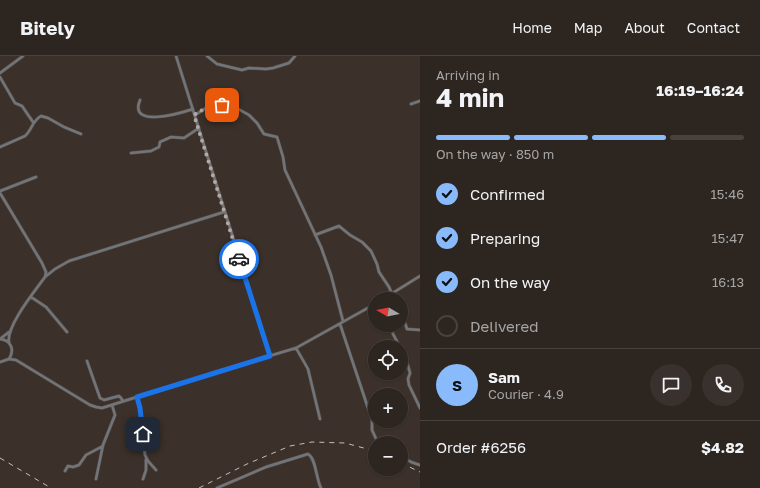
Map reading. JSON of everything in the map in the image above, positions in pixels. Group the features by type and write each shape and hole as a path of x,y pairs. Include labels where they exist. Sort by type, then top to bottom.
{"street":[{"path":"0,74 23,56"},
{"path":"176,56 270,356"},
{"path":"207,56 217,64 242,70 252,68 273,68 289,63 295,56"},
{"path":"0,77 15,103 22,106 33,122"},
{"path":"140,100 137,108 138,111 151,116 165,117 193,109"},
{"path":"411,104 420,101"},
{"path":"194,115 209,106 231,106 249,115 257,123 264,134 276,137 283,157 285,170 315,235 331,275 343,321"},
{"path":"0,147 28,134 36,118 45,116 64,128 81,134"},
{"path":"131,153 154,150 159,147 160,142 169,137 184,138 199,128"},
{"path":"36,177 0,192 45,268 45,277"},
{"path":"0,339 9,332 45,277 69,261 224,212"},
{"path":"315,235 339,226 362,242 371,251 379,272 389,287 390,292"},
{"path":"396,292 420,276"},
{"path":"31,297 46,307 67,332"},
{"path":"0,362 9,359 16,360 96,407 102,408 296,348 368,308"},
{"path":"340,324 372,420 372,430 375,436"},
{"path":"408,329 420,330"},
{"path":"9,332 9,342 16,360"},
{"path":"0,339 4,339 9,342"},
{"path":"296,348 308,369 320,419"},
{"path":"9,359 12,352"},
{"path":"88,361 100,398 104,400 119,396 122,401"},
{"path":"408,367 410,375 408,379 409,385 420,408"},
{"path":"137,397 140,408 146,459 146,470 143,479"},
{"path":"96,479 104,445 115,415 112,405"},
{"path":"65,471 68,466 73,467 79,465 86,455 104,445"},
{"path":"217,488 266,467 308,454 312,457 321,488"},
{"path":"146,459 156,470"},
{"path":"408,460 420,465"}],"railway":[{"path":"199,488 247,464 290,446 312,442 345,443 368,449"},
{"path":"0,458 51,488"},
{"path":"408,466 420,472"}],"way so far":[{"path":"222,105 205,107 194,115 239,259"}],"route":[{"path":"143,434 140,408 137,397 270,356 239,259"}]}
